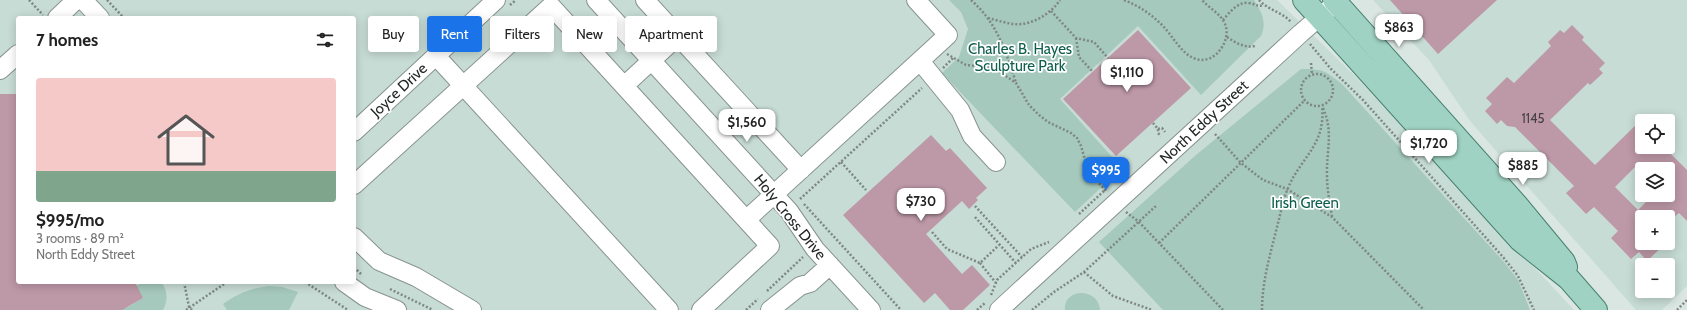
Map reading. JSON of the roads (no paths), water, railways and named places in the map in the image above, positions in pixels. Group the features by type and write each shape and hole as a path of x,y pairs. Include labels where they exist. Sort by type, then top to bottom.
{"main road":[{"path":"1304,0 1520,240 1569,280 1596,310"},
{"path":"1337,1 1516,204 1564,262 1569,280"}],"street":[{"path":"59,16 76,0"},
{"path":"83,0 98,16"},
{"name":"Joyce Drive","path":"356,130 496,0"},
{"name":"Holy Cross Drive","path":"596,0 789,211 803,233 826,262 871,310"},
{"path":"645,0 660,16"},
{"path":"747,219 948,35 916,0"},
{"name":"North Eddy Street","path":"1004,309 1337,1"},
{"path":"356,183 551,6 747,219 770,246 701,310"},
{"path":"624,86 661,52"},
{"path":"693,52 801,170"},
{"path":"0,70 16,56"},
{"path":"436,56 669,310"},
{"path":"920,61 960,110 972,136 996,162"},
{"path":"356,239 379,261 416,277 472,310"},
{"path":"770,310 800,286 810,283 826,262"},
{"path":"347,284 365,297 398,310"}],"park label":[{"name":"Charles B. Hayes Sculpture Park","path":"1020,58"},
{"name":"Irish Green","path":"1305,203"}]}
